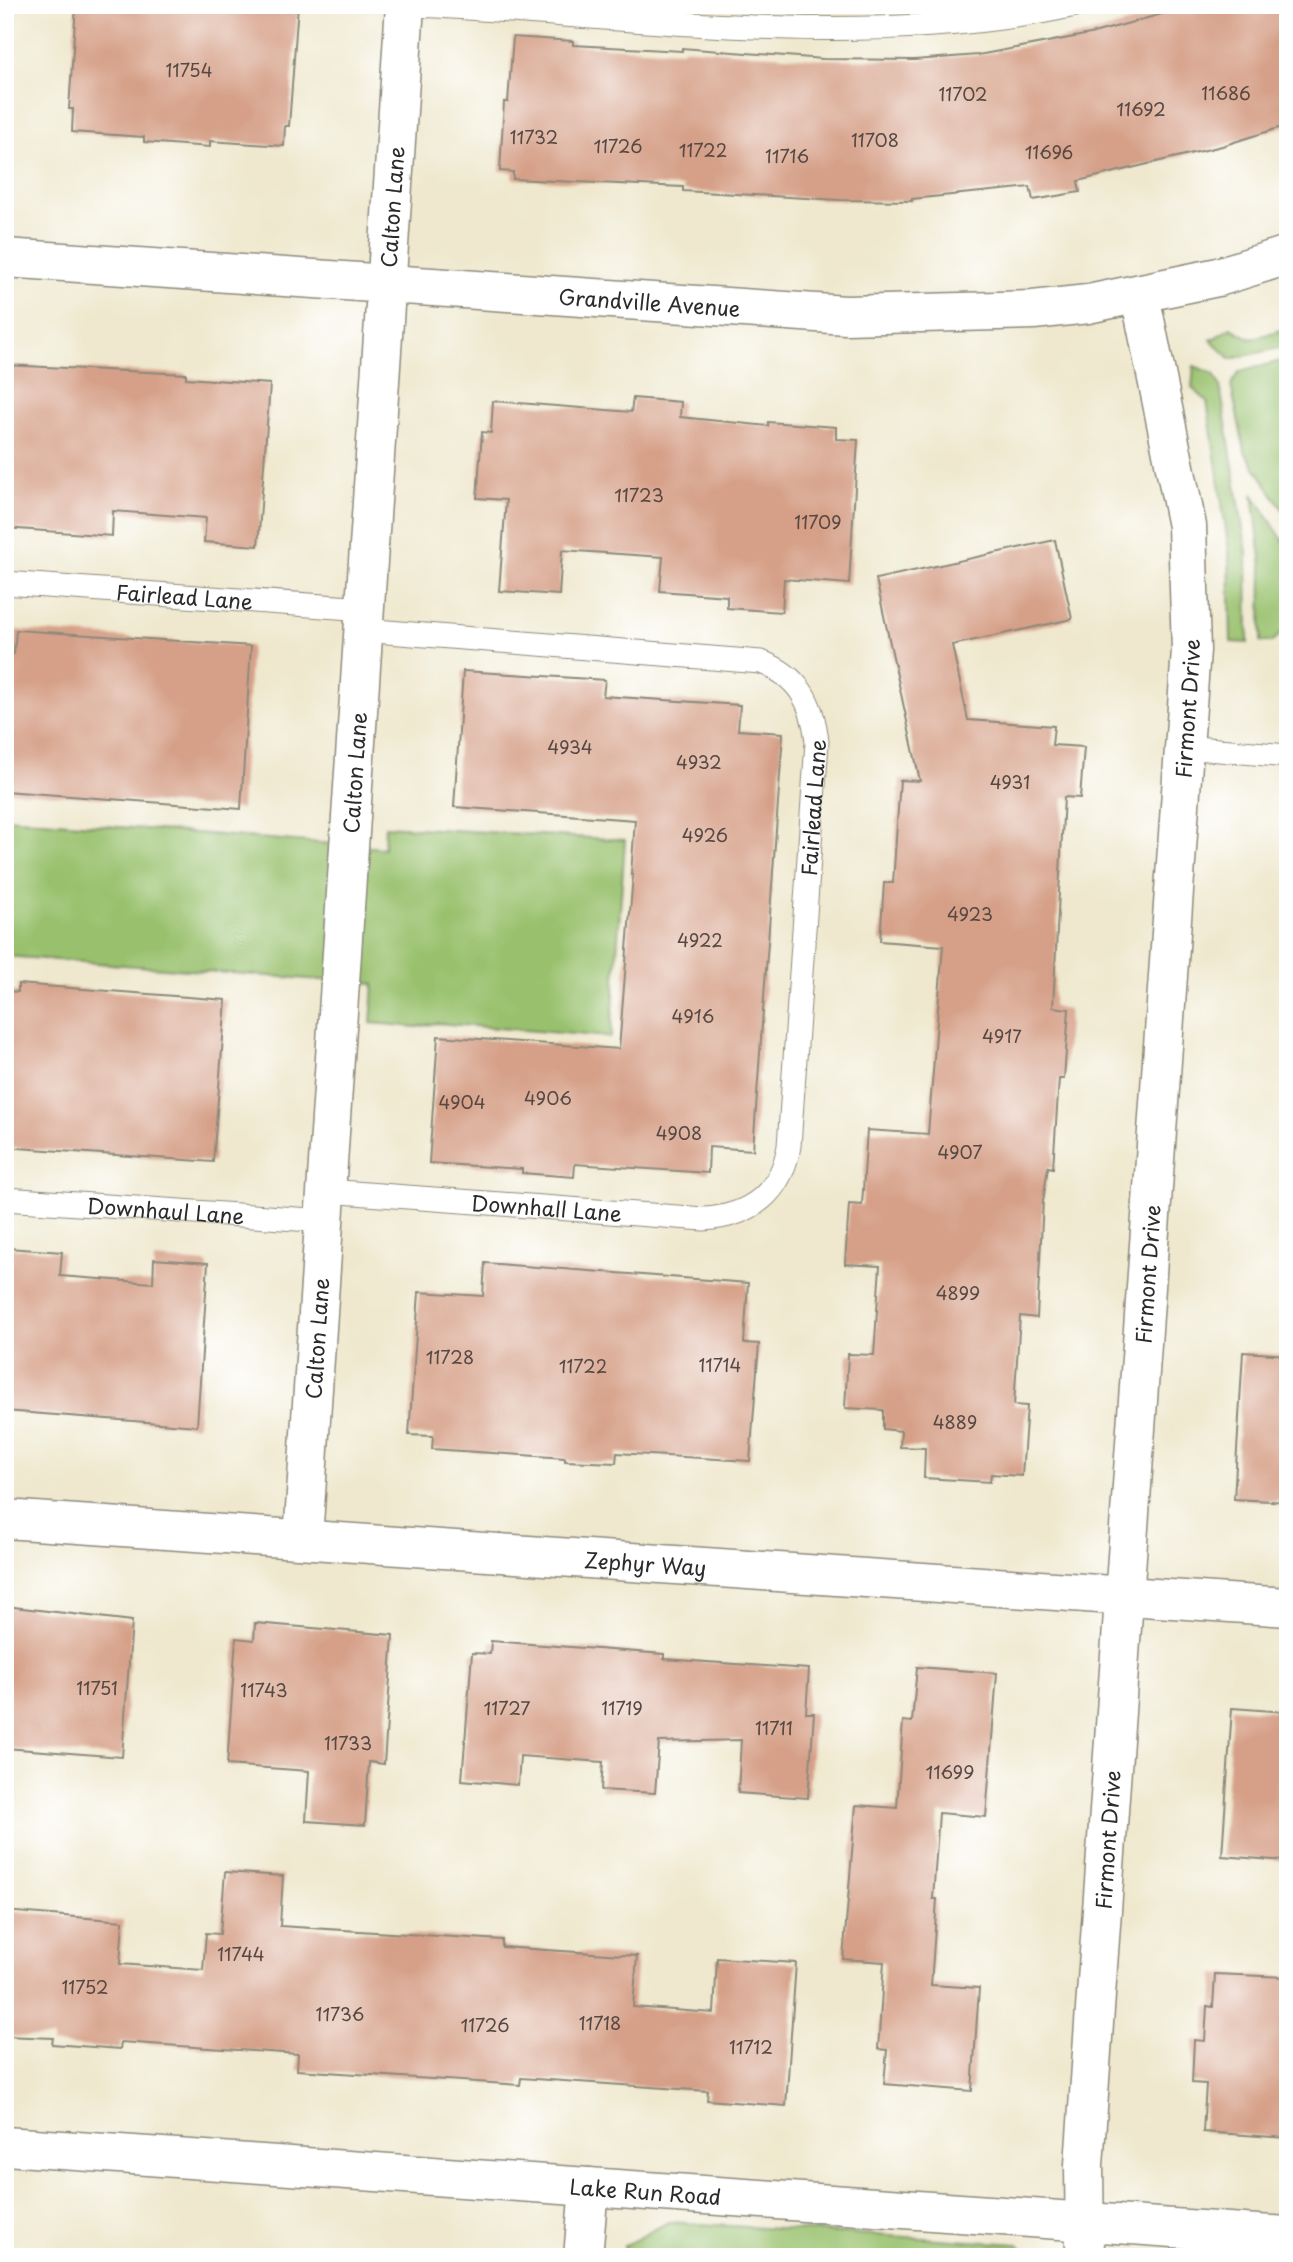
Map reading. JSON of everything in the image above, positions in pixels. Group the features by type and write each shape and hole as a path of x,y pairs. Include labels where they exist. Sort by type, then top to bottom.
{"street":[{"name":"Calton Lane","path":"303,1539 405,5"},
{"name":"Grandville Avenue","path":"5,258 846,315 1033,310 1140,295 1218,277 1288,255"},
{"name":"Firmont Drive","path":"1084,2239 1192,609 1187,526 1140,295"},
{"name":"Zephyr Way","path":"5,1519 1288,1607"},
{"name":"Lake Run Road","path":"5,2146 589,2187 1084,2239 1288,2236"},
{"path":"583,2257 589,2187"}],"lane":[{"path":"417,5 792,28 856,28 940,26 1016,18 1075,5"},
{"name":"Fairlead Lane","path":"5,583 747,659 775,667 797,684 812,711 816,756 789,1146 781,1175 763,1200"},
{"path":"1184,747 1288,757"},
{"name":"Downhaul Lane","path":"5,1199 326,1206"},
{"name":"Downhall Lane","path":"326,1206 704,1219 736,1215 763,1200"}],"green space":[{"path":"1231,328 1251,339 1288,328 1288,346 1231,359 1211,340"},
{"path":"1288,359 1288,517 1245,452 1231,385 1239,372"},
{"path":"1194,366 1214,374 1220,386 1247,553 1248,643 1231,642 1229,551 1207,401 1192,388"},
{"path":"1253,494 1288,548 1288,627 1272,642 1261,642 1262,567"},
{"path":"5,818 384,848 385,826 625,840 611,1037 436,1023 417,1027 371,1023 374,984 5,956"},
{"path":"668,2222 1018,2244 1032,2257 624,2257 624,2246"}],"building":[{"path":"76,5 298,5 289,126 285,126 284,146 210,141 210,147 144,142 144,137 72,132 73,109 69,109"},
{"path":"1194,5 1288,5 1288,125 1222,146 1078,181 1080,192 1033,200 1030,187 912,201 840,200 683,191 683,187 513,179 513,172 500,171 504,102 508,102 513,37 573,41 573,45 682,51 682,48 823,59 914,60 978,55 1090,34"},
{"path":"5,365 186,374 186,378 270,384 258,546 204,542 206,518 113,511 112,536 5,528"},
{"path":"633,398 681,402 680,417 768,426 768,422 836,427 836,439 858,440 849,584 784,579 782,612 727,608 727,596 660,591 663,557 562,550 559,595 499,591 506,500 477,498 482,432 491,433 493,401 631,412"},
{"path":"1055,540 1072,619 952,645 968,720 1054,726 1052,745 1084,747 1080,798 1064,797 1053,1007 1069,1009 1064,1079 1059,1079 1053,1168 1048,1167 1043,1201 1037,1318 1020,1316 1014,1405 1027,1406 1022,1476 991,1474 990,1482 924,1478 925,1448 900,1447 901,1431 883,1429 883,1410 845,1408 848,1354 874,1355 880,1266 845,1264 849,1204 862,1205 867,1130 928,1134 943,946 880,941 884,883 893,883 900,780 920,781 876,579"},
{"path":"16,630 251,646 241,809 5,791 5,653 14,654"},
{"path":"463,671 605,680 603,696 740,705 738,730 783,733 753,1150 709,1147 708,1173 575,1164 574,1177 522,1173 522,1169 429,1163 438,1036 619,1049 633,875 635,820 454,807"},
{"path":"18,984 226,1000 213,1162 5,1147 5,991 18,992"},
{"path":"8,1248 62,1252 60,1276 153,1283 154,1259 208,1263 197,1426 5,1411"},
{"path":"485,1263 748,1283 744,1343 759,1344 750,1461 617,1453 616,1463 565,1461 565,1458 432,1449 433,1436 409,1435 419,1292 483,1296"},
{"path":"1243,1352 1288,1355 1288,1502 1234,1499"},
{"path":"5,1606 132,1621 122,1757 5,1748"},
{"path":"255,1623 393,1635 384,1764 369,1762 365,1825 306,1821 309,1771 227,1765 236,1638 254,1640"},
{"path":"491,1641 664,1654 664,1659 809,1669 806,1713 814,1713 808,1798 738,1793 741,1740 659,1742 655,1793 601,1790 603,1762 520,1756 518,1785 462,1780 472,1653 490,1654"},
{"path":"917,1667 997,1673 986,1817 939,1813 933,1899 937,1899 931,1985 979,1988 972,2091 884,2084 887,2050 878,2049 884,1962 843,1959 856,1805 897,1808 903,1721 912,1722"},
{"path":"1232,1708 1288,1712 1288,1861 1222,1856"},
{"path":"225,1872 283,1876 280,1926 502,1940 502,1947 637,1956 633,2007 714,2013 717,1958 796,1963 786,2106 707,2100 708,2091 521,2078 520,2085 297,2070 298,2054 121,2042 120,2049 52,2044 53,2038 5,2036 5,1911 123,1921 120,1964 203,1970 206,1933 220,1934"},
{"path":"1215,1974 1288,1977 1288,2138 1203,2132 1206,2084 1192,2083 1194,2040 1205,2041 1207,2006 1213,2007"}]}
